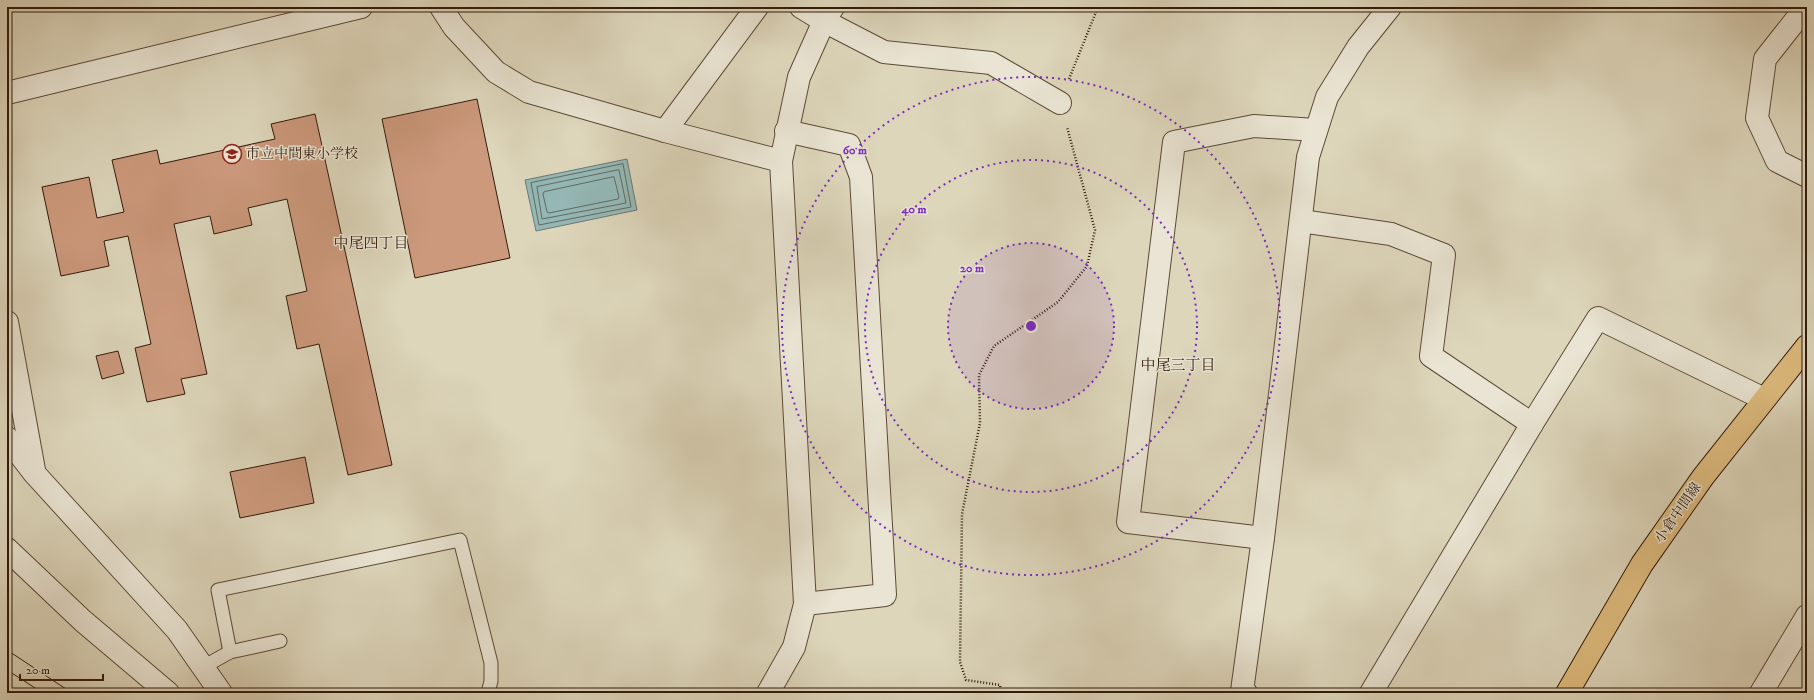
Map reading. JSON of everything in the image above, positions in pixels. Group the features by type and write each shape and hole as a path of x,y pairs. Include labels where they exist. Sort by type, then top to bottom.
{"main road":[{"name":"小倉中間線","path":"1567,693 1642,564 1703,477 1764,399 1804,356"}],"street":[{"path":"7,94 361,7"},
{"path":"441,7 454,27 496,72 529,92 665,131 781,161"},
{"path":"665,131 757,7"},
{"path":"801,7 828,14 884,52 991,63 1060,103"},
{"path":"1240,692 1263,538 1308,157 1327,97 1358,47 1390,7"},
{"path":"1806,7 1765,59 1757,118 1777,161 1807,176"},
{"path":"768,693 794,647 805,604 781,161 786,131 799,77 828,14"},
{"path":"1263,538 1128,522 1174,142 1254,126 1316,130"},
{"path":"786,131 849,145 861,177 885,595 805,604"},
{"path":"1301,221 1391,234 1444,255 1431,356 1532,424"},
{"path":"1371,693 1532,424 1598,318 1764,399"},
{"path":"7,322 34,473"},
{"path":"7,438 34,473 177,630 221,693"},
{"path":"7,549 83,621 168,693"},
{"path":"1761,693 1807,616"}],"lane":[{"path":"230,652 218,590 460,540 491,663 491,681 488,693"},
{"path":"203,668 230,652 280,641"}],"path":[{"path":"1001,693 1000,686 966,680 960,662 962,514 980,423 979,375 994,346 1058,302 1087,266 1095,230 1060,103 1098,7"}],"water":[{"path":"627,159 637,210 536,231 525,180"}],"building":[{"path":"477,99 510,258 415,278 382,119"},
{"path":"315,114 392,465 348,475 319,344 297,349 286,296 307,291 287,199 248,208 252,225 214,234 210,216 174,224 207,374 181,379 185,394 147,402 135,348 151,344 128,236 104,241 109,266 61,276 42,187 89,177 97,218 124,212 112,160 157,150 160,164 275,139 271,124"},
{"path":"118,351 124,373 102,379 96,356"},
{"path":"305,457 314,503 240,518 230,472"}],"tram line":[{"path":"7,650 72,693"},
{"path":"7,670 43,693"}],"place":[{"name":"市立中間東小学校","path":"232,154"}],"district":[{"name":"中尾四丁目","path":"371,243"},
{"name":"中尾三丁目","path":"1178,365"}]}
